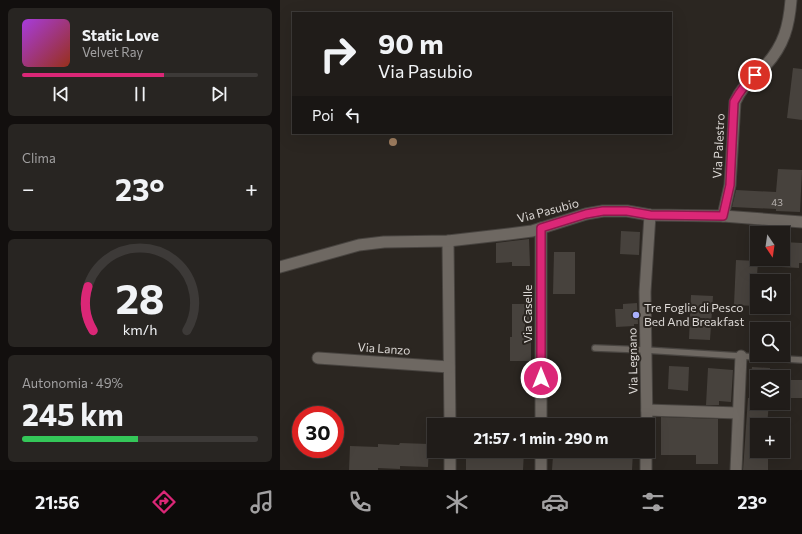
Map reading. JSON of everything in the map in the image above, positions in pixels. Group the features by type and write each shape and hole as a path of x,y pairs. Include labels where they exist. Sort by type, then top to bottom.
{"street":[{"name":"Via Palestro","path":"723,216 730,185 734,102 745,84 766,65 782,42 787,30 791,0"},
{"name":"Via Pasubio","path":"280,266 359,245 384,242 448,241 509,234 541,228 586,214 603,211 627,211 650,215 723,216 802,222"},
{"name":"Via Legnano","path":"647,418 645,292 650,215"},
{"name":"Via Caselle","path":"541,228 541,418"},
{"path":"448,241 450,418"},
{"path":"736,470 741,356"},
{"name":"Via Lanzo","path":"318,358 449,367"},
{"name":"Via Legnano","path":"647,410 738,413"},
{"path":"450,458 450,470"},
{"path":"541,458 541,470"},
{"path":"646,458 646,470"}],"lane":[{"path":"594,348 802,360"}],"building":[{"path":"793,68 802,69 802,120 787,118"},
{"path":"778,169 802,170 800,212 776,211 776,209 732,207 736,190 776,192"},
{"path":"621,231 640,232 639,255 620,254"},
{"path":"529,239 530,266 512,266 512,262 496,263 496,243"},
{"path":"790,242 802,243 802,263 799,263 799,268 763,266 790,266"},
{"path":"554,252 575,252 575,294 553,294"},
{"path":"736,260 750,261 750,266 758,266 757,274 750,274 750,306 734,305"},
{"path":"691,295 713,296 710,340 689,339"},
{"path":"637,303 638,324 634,324 634,326 616,327 615,309 623,309 623,304"},
{"path":"512,304 529,304 530,320 525,321 525,337 531,337 531,361 510,361"},
{"path":"669,366 689,367 688,391 668,389"},
{"path":"752,367 770,368 770,370 752,370"},
{"path":"708,368 733,370 731,402 719,401 719,405 706,405"},
{"path":"790,380 802,380 802,398 790,398"},
{"path":"748,398 750,398 750,410 768,410 768,418 750,418 750,458 768,458 768,470 743,470"},
{"path":"661,417 718,419 718,464 696,464 696,455 661,455"},
{"path":"400,443 427,444 428,467 400,466 400,469 378,468 378,470 349,470 350,446 378,447 378,444 399,445"},
{"path":"466,458 524,458 523,470 466,470"},
{"path":"553,458 633,458 632,470 552,470"}],"place":[{"name":"Tre Foglie di Pesco Bed And Breakfast","path":"636,315"}],"route":[{"path":"541,378 541,228 586,214 603,211 627,211 650,215 723,216 730,185 734,102 745,84 755,75"}]}
